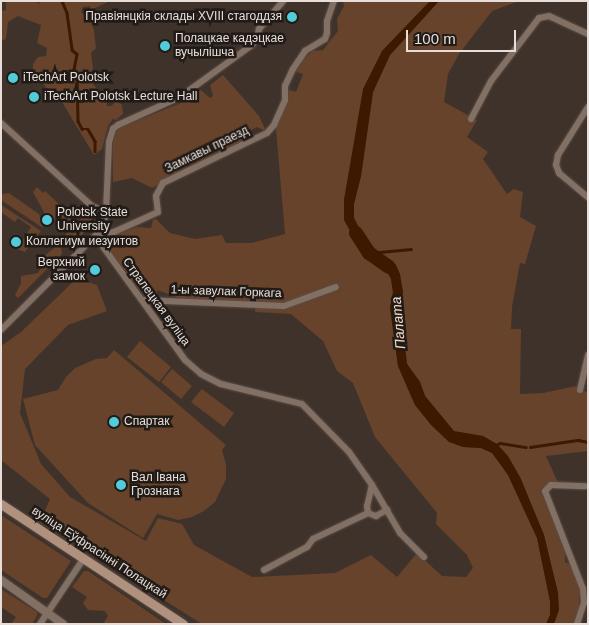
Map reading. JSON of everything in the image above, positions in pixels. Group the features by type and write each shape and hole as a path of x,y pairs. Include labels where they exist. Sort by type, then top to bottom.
{"main road":[{"name":"вуліца Еўфрасінні Полацкай","path":"1,504 183,624"}],"street":[{"path":"1,330 102,229 106,212 109,142 113,129 124,122 180,97 252,45 257,39 259,30 283,1"},
{"name":"Замкавы праезд","path":"96,237 114,232 158,212 156,196 163,184 267,133 274,125 285,100 285,86 293,69 305,51 325,39 327,33 326,21 334,1"},
{"path":"471,119 491,81 539,18 549,16 588,34"},
{"path":"588,107 558,155 556,165 559,173 588,197"},
{"path":"1,123 92,206 106,212"},
{"name":"Стралецкая вуліца","path":"96,237 178,352 201,374 221,384 302,404 349,452 372,485 405,540 424,557"},
{"name":"1-ы завулак Горкага","path":"142,300 284,306 336,287"},
{"path":"580,390 588,355"},
{"path":"368,512 367,506 372,485"},
{"path":"578,624 586,602 583,589 545,491 551,485 585,486"},
{"path":"368,512 376,516 387,510"},
{"path":"264,570 307,548 313,539 368,512"},
{"path":"40,624 84,558"},
{"path":"1,580 48,611 63,624"}],"shaded area":[{"path":"6,1 35,1 39,4 40,1 110,1 91,10 90,6 83,7 81,12 86,17 89,16 94,30 96,48 91,53 93,68 89,80 102,94 107,96 107,106 111,106 117,101 122,105 123,114 116,120 113,119 108,126 102,149 94,155 62,102 64,101 50,95 42,81 33,77 33,64 38,57 46,56 47,48 37,43 41,25 18,16 8,22 6,39 1,41 1,11 6,10"},
{"path":"343,1 430,1 382,51 349,173 344,200 344,220 352,234 385,268 391,279 393,292 390,308 398,366 415,405 463,447 481,448 493,453 508,475 537,538 550,601 550,615 546,624 202,624 40,522 50,499 1,460 1,346 21,332 77,278 97,285 107,311 68,325 25,369 20,413 41,464 70,497 146,541 158,518 182,524 194,545 252,577 335,573 371,555 397,577 417,553 442,576 466,577 473,568 467,555 436,524 437,513 375,437 353,383 337,371 323,341 291,314 255,312 256,302 182,299 157,290 158,297 144,296 105,244 117,234 137,227 151,228 153,220 156,219 170,233 195,239 222,235 226,243 251,243 285,234 276,129 288,100 289,90 296,92 303,74 296,72 304,59 312,51 323,50 338,31 337,19 344,6"},
{"path":"439,1 519,1 492,11 459,54 448,74 444,102 477,120 467,137 488,152 483,159 507,194 514,189 523,192 520,217 536,226 525,264 520,263 512,307 511,329 521,329 520,394 543,393 576,386 588,393 588,451 546,456 558,483 541,489 565,552 565,562 570,564 580,589 579,610 575,624 554,624 558,593 544,535 520,477 483,436 454,432 425,396 420,382 407,364 400,304 403,292 396,265 368,245 354,218 354,204 361,176 373,92 390,55"},
{"path":"223,75 259,116 265,129 257,127 241,135 243,142 152,188 132,178 113,182 113,143 116,132 120,128 183,102 201,90 210,98 213,96 210,85"},
{"path":"37,187 43,193 45,191 74,218 71,222 61,223 46,216 33,192"},
{"path":"9,193 39,214 43,228 1,200 2,194"},
{"path":"1,205 41,231 25,252 17,249 31,227 18,218 15,222 1,212"},
{"path":"89,211 92,218 88,229 73,243 63,241 66,234"},
{"path":"58,245 61,245 62,254 18,298 15,295 21,283 21,276 38,273 43,265 43,257"},
{"path":"140,341 171,367 159,382 127,357"},
{"name":"Спартак","path":"114,350 226,445 222,450 226,464 226,479 215,502 204,511 192,517 178,520 157,514 143,538 88,503 35,445 23,399 58,390 66,377 75,368 96,359 107,358"},
{"path":"172,369 192,386 181,399 161,382"},
{"path":"202,389 234,413 224,427 191,402"},
{"path":"1,515 71,561 47,598 43,598 1,570"},
{"path":"84,571 88,571 166,624 103,624 108,616 105,611 88,610 83,603 87,597 72,587"},
{"path":"1,589 37,612 37,616 32,624 11,624 16,617 1,607"}],"water":[{"path":"430,1 439,1 390,55 373,92 361,176 354,204 354,218 368,245 396,265 400,274 403,292 400,304 407,364 420,382 425,396 454,431 483,436 497,444 508,456 520,477 544,535 558,593 559,610 554,624 546,624 550,615 550,601 537,538 508,475 492,453 481,448 463,447 449,442 431,425 415,405 398,366 390,308 393,292 391,279 385,268 352,234 344,220 344,200 363,89 382,51"}],"waterway":[{"path":"62,1 67,13 72,50 77,54 74,69 77,76 78,121 82,129 88,129 95,141 95,151"},
{"name":"Палата","path":"356,233 369,253 389,267"},
{"path":"369,253 411,249"},
{"path":"530,447 578,440 588,442"},
{"path":"496,445 500,443 526,447"}],"place":[{"name":"Правіянцкія склады XVIII стагоддзя","path":"292,17"},
{"name":"Полацкае кадэцкае вучылішча","path":"165,46"},
{"name":"iTechArt Polotsk","path":"13,78"},
{"name":"iTechArt Polotsk Lecture Hall","path":"34,97"},
{"name":"Polotsk State University","path":"47,220"},
{"name":"Коллегиум иезуитов","path":"16,242"},
{"name":"Верхний замок","path":"95,270"},
{"name":"Спартак","path":"114,422"},
{"name":"Вал Івана Грознага","path":"121,485"}]}
